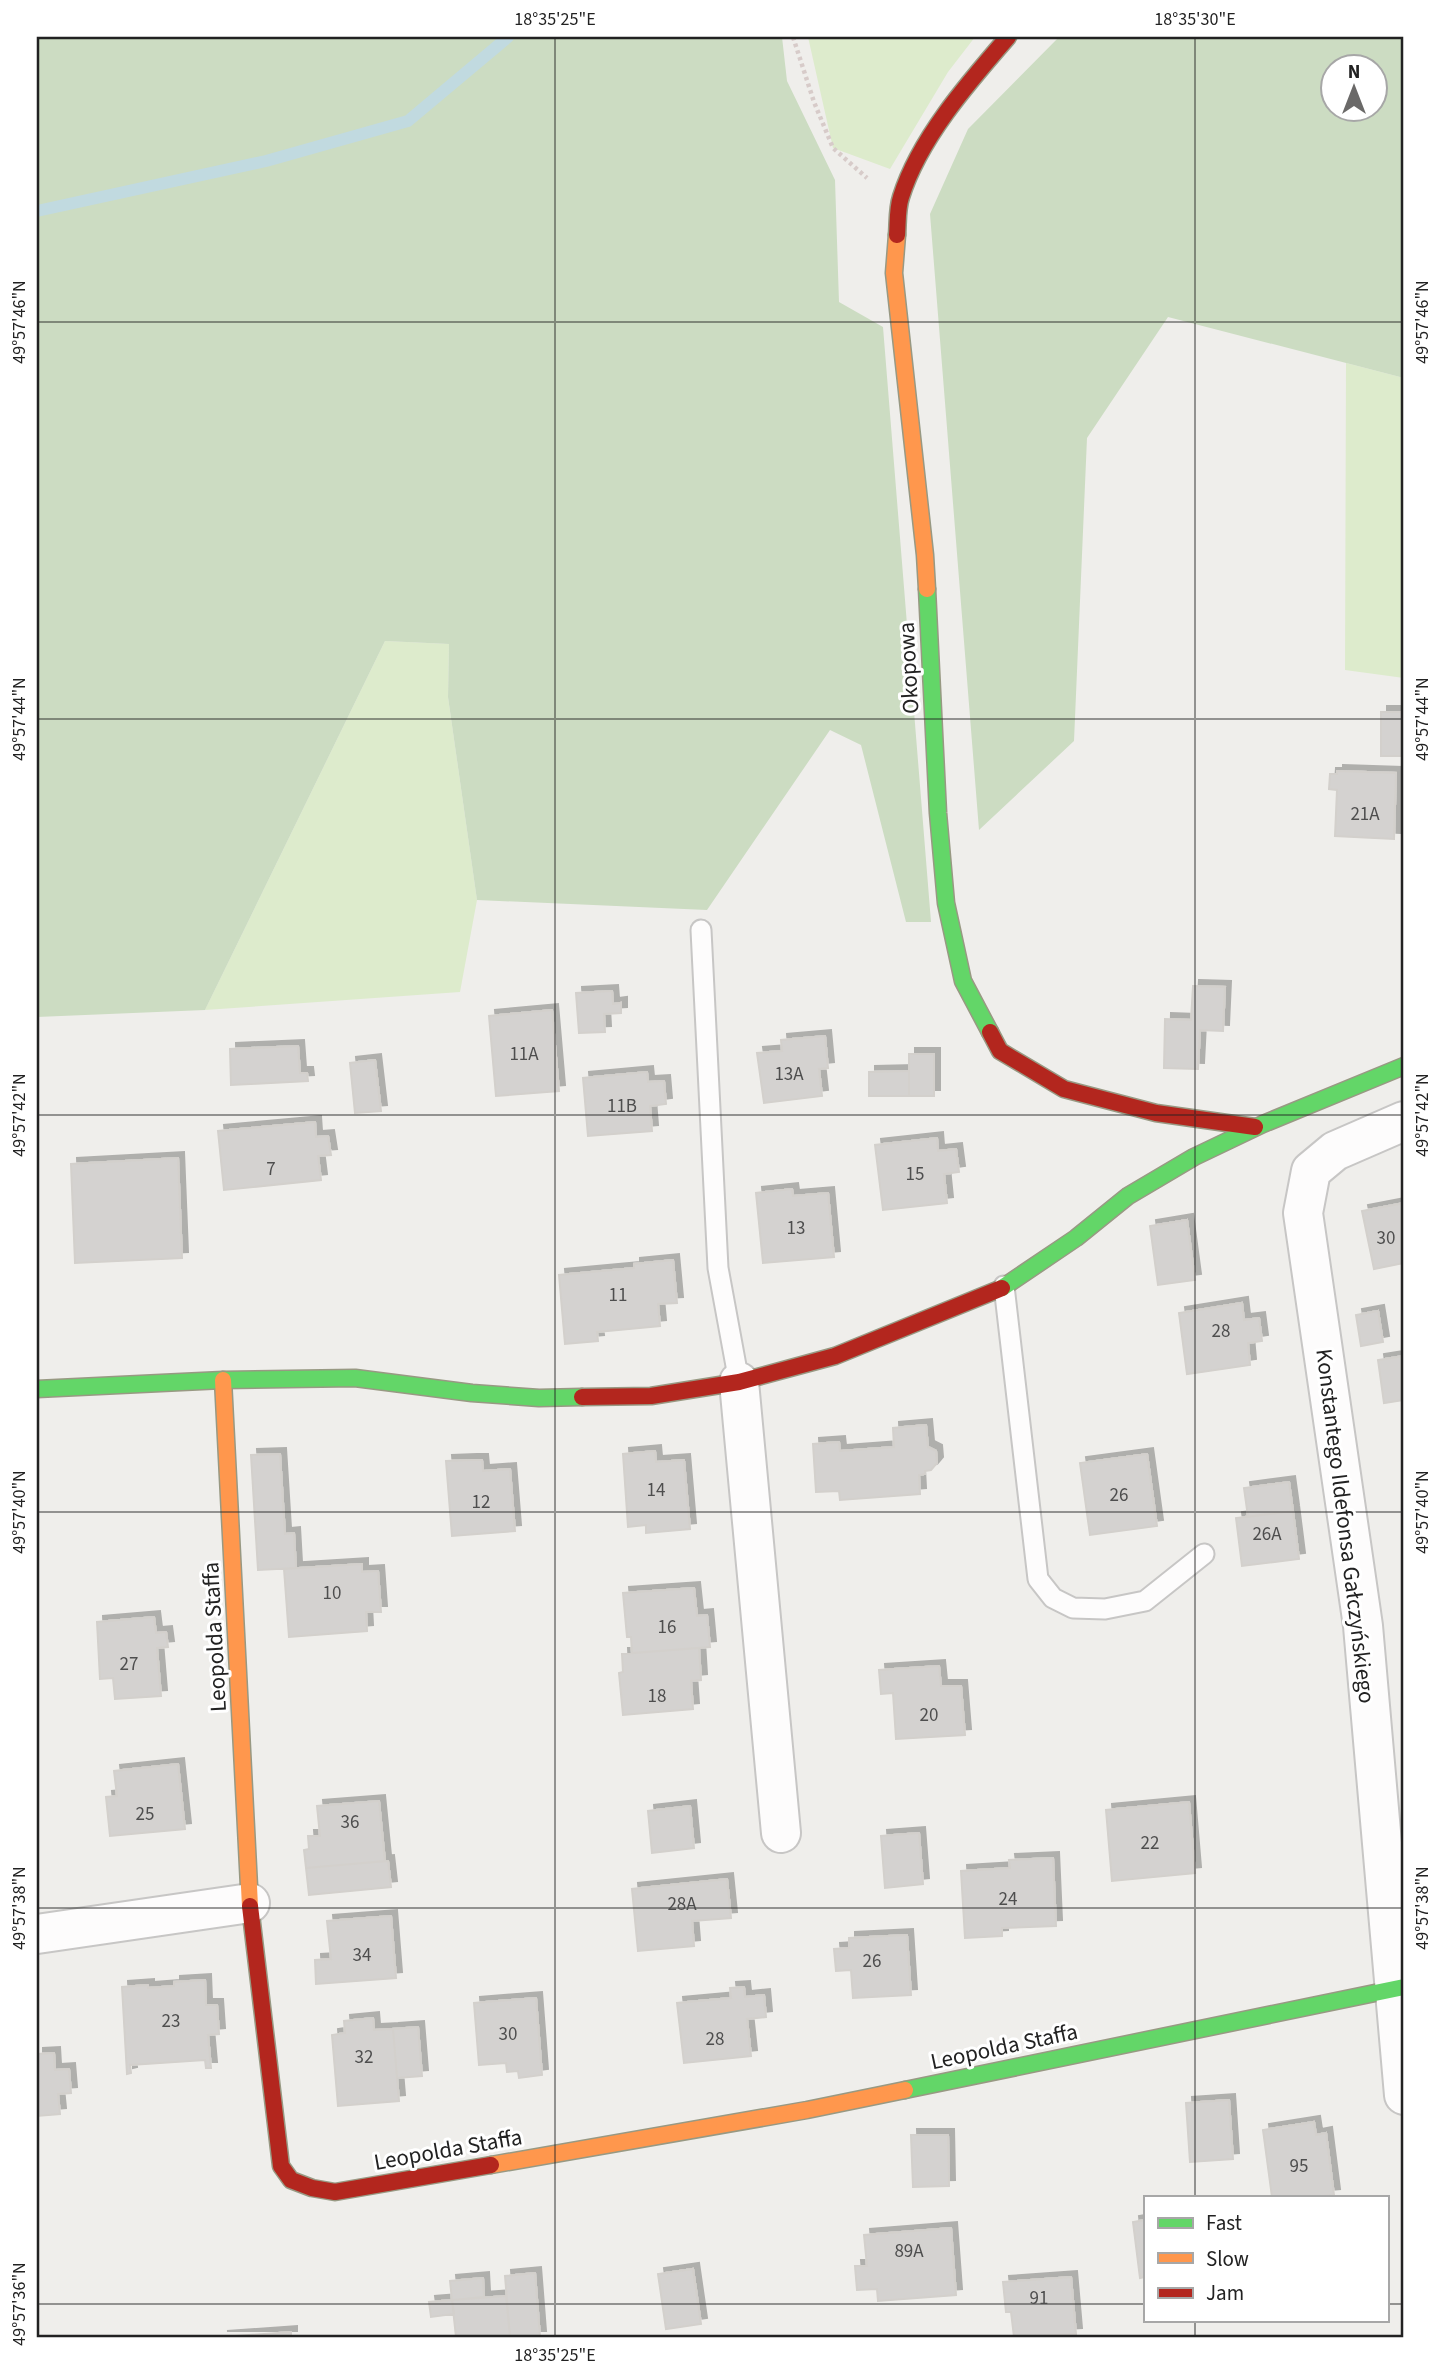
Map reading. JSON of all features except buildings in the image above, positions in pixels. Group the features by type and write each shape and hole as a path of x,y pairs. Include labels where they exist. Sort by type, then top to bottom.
{"street":[{"name":"Okopowa","path":"1008,37 961,91 919,157 900,199 894,274 925,555 938,813 946,903 963,981 1000,1051 1064,1089 1156,1113 1255,1127"},
{"path":"37,1389 223,1380 355,1378 472,1393 539,1398 651,1396 739,1382 835,1356 994,1293 1086,1230 1127,1197 1255,1127 1404,1066"},
{"name":"Konstantego Ildefonsa Gałczyńskiego","path":"1404,1121 1335,1150 1311,1171 1303,1213 1363,1626 1381,1849 1400,1987 1404,2095"},
{"name":"Leopolda Staffa","path":"223,1380 250,1903 281,2166 291,2180 312,2188 335,2192 807,2110 1400,1987"},
{"path":"739,1382 781,1833"},
{"path":"37,1934 250,1903"}],"lane":[{"path":"701,930 718,1268 739,1382"},
{"path":"1004,1286 1038,1579 1052,1598 1073,1608 1105,1609 1145,1601 1204,1554"}],"path":[{"path":"793,37 814,102 833,148 865,176 900,199"}],"green space":[{"path":"37,37 782,37 787,81 835,180 839,302 883,327 931,922 906,922 861,745 830,730 707,910 477,900 448,697 449,644 385,641 205,1010 37,1017"},
{"path":"808,37 975,37 948,72 890,169 833,148"},
{"path":"1059,37 1404,37 1404,378 1168,317 1087,438 1074,741 979,830 930,214 968,129"},
{"path":"1346,363 1404,378 1404,678 1345,670"},
{"path":"385,641 449,644 448,697 477,900 460,992 205,1010"}],"waterway":[{"path":"37,211 266,161 408,121 508,37"}],"traffic: fast":[{"path":"927,589 938,813 946,903 963,981 990,1032"},
{"path":"1002,1288 1076,1238 1128,1196 1194,1157 1263,1124 1404,1066"},
{"path":"37,1389 223,1380 355,1378 472,1393 539,1398 582,1397"},
{"path":"905,2090 1404,1987"}],"traffic: slow":[{"path":"897,235 894,273 927,589"},
{"path":"223,1380 250,1906"},
{"path":"491,2165 807,2110 905,2090"}],"traffic: jam":[{"path":"897,235 901,197 920,154 946,112 1008,37"},
{"path":"990,1032 1000,1051 1064,1089 1156,1113 1255,1127"},
{"path":"582,1397 651,1396 739,1382 835,1356 1002,1288"},
{"path":"250,1906 281,2166 291,2180 312,2188 335,2192 491,2165"}]}
